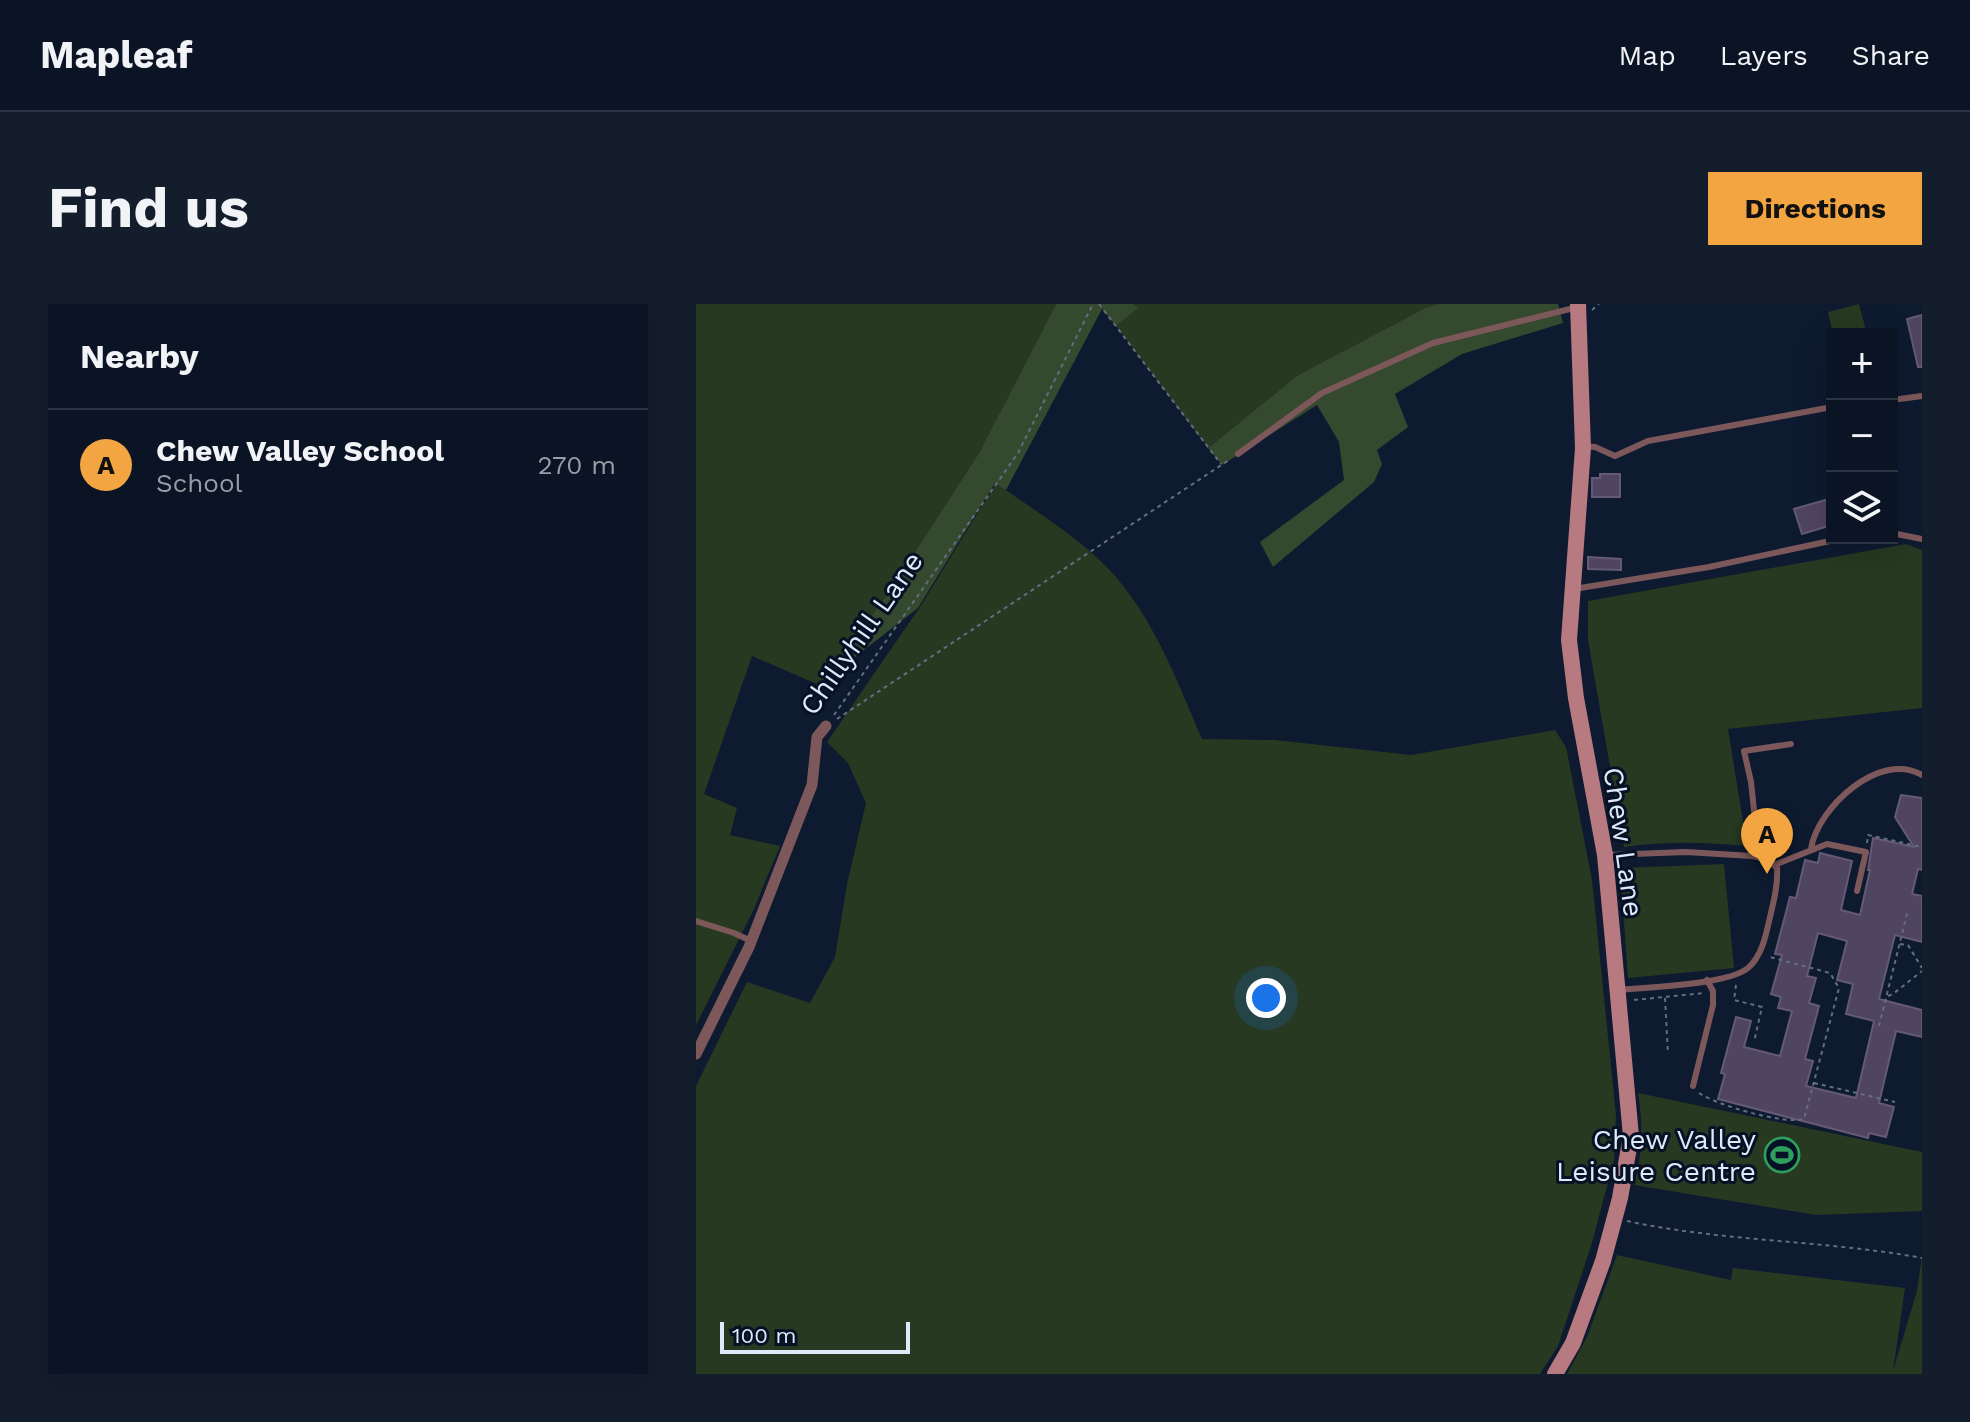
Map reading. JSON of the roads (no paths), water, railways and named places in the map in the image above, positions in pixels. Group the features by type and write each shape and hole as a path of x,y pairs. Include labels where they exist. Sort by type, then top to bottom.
{"main road":[{"name":"Chew Lane","path":"1555,1374 1573,1343 1603,1261 1631,1136 1605,855 1576,698 1569,640 1583,446 1578,305"}],"street":[{"name":"Chillyhill Lane","path":"696,1054 751,941 812,785 817,737 826,726"}],"lane":[{"path":"1238,454 1322,393 1433,343 1578,305"},
{"path":"1898,399 1922,396"},
{"path":"1583,446 1595,447 1615,456 1648,441 1826,408"},
{"path":"1898,534 1922,539"},
{"path":"1574,589 1709,567 1826,542"},
{"path":"1759,857 1751,782 1744,751 1791,744"},
{"path":"1811,849 1814,834 1823,819 1863,780 1881,771 1912,769 1922,775"},
{"path":"1774,865 1827,844 1866,852 1857,891"},
{"path":"1605,855 1686,852 1759,857 1767,859 1777,868 1778,882 1759,955 1749,967 1735,976 1616,996"},
{"path":"696,921 751,941"},
{"path":"1693,1086 1713,1005 1713,992 1707,980"}],"place":[{"name":"Chew Valley School","path":"1767,874"},
{"name":"Chew Valley Leisure Centre","path":"1782,1155"}]}
